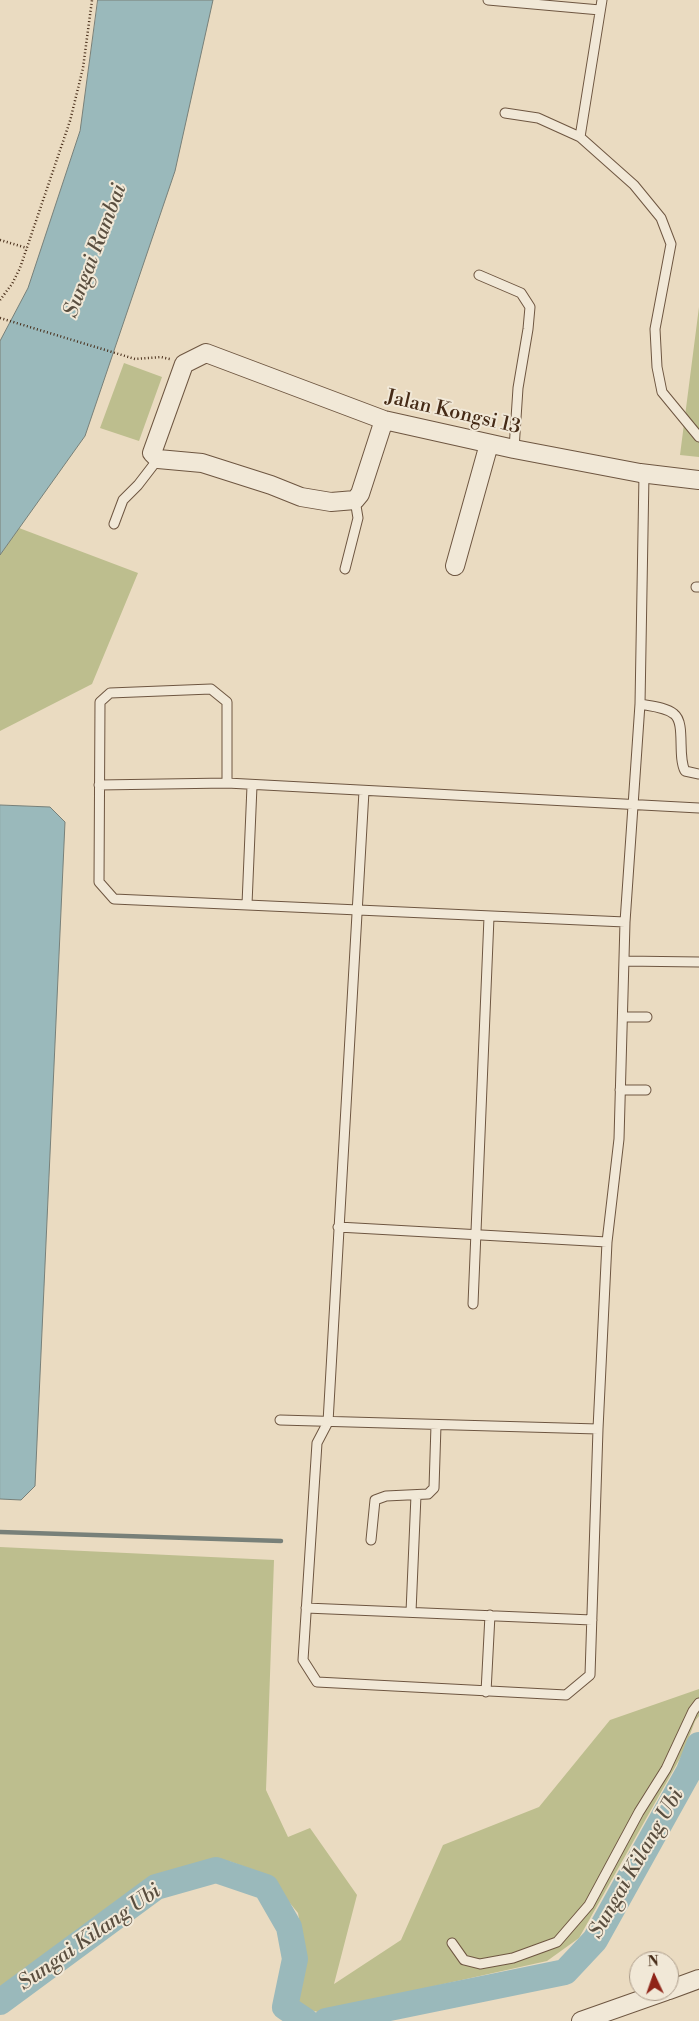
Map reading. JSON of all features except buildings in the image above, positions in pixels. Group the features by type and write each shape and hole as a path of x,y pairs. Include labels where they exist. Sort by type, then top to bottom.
{"street":[{"name":"Jalan Kongsi 13","path":"184,364 206,353 384,420 514,450 644,474 699,480"},
{"path":"184,364 152,453 158,459 202,463 271,485 301,497 331,502 355,500 360,494 384,420"},
{"path":"455,566 489,444"},
{"path":"679,1986 699,1979"},
{"path":"581,2021 636,2001"}],"lane":[{"path":"488,0 600,10"},
{"path":"580,138 602,0"},
{"path":"505,113 538,118 580,138 634,185 661,218 671,244 655,329 657,367 662,392 699,437"},
{"path":"479,275 521,293 530,307 518,388 514,450"},
{"path":"114,524 124,500 158,459"},
{"path":"364,791 328,1422 317,1443 303,1660 317,1682 566,1695 590,1676 598,1428 608,1242 619,1139 625,922 640,704 644,474"},
{"path":"345,569 358,518 355,500"},
{"path":"227,783 226,702 211,689 110,693 100,702 99,882 114,899 625,922"},
{"path":"640,704 668,710 676,714 680,724 681,763 685,771 699,774"},
{"path":"99,785 227,783 252,786 699,808"},
{"path":"247,904 252,786"},
{"path":"473,1304 489,917"},
{"path":"624,961 699,962"},
{"path":"623,1017 647,1017"},
{"path":"620,1090 646,1090"},
{"path":"338,1227 608,1242"},
{"path":"280,1420 598,1428"},
{"path":"372,1540 375,1500 386,1496 428,1494 434,1488 436,1425"},
{"path":"411,1612 416,1495"},
{"path":"306,1608 592,1620"},
{"path":"486,1692 490,1615"},
{"path":"452,1943 464,1960 480,1964 513,1958 557,1942 589,1905 639,1812 666,1769 693,1711 699,1703"}],"path":[{"path":"0,300 12,284 20,268 70,121 83,68 92,0"},
{"path":"0,240 27,248"},
{"path":"0,318 135,359 161,357 184,364"}],"green space":[{"path":"699,307 699,457 680,455"},
{"path":"124,363 162,377 139,441 100,428"},
{"path":"19,528 138,573 92,684 0,731 0,555"},
{"path":"0,1547 274,1560 266,1790 288,1837 310,1828 357,1895 334,1984 401,1940 443,1845 539,1807 610,1720 699,1689 699,1716 695,1721 683,1753 579,1938 547,1961 318,2012 302,2008 296,1998 305,1954 298,1913 267,1875 229,1861 187,1870 132,1893 97,1926 36,1974 0,1996"}],"water":[{"name":"Sungai Rambai","path":"98,0 213,0 175,171 85,436 0,555 0,341 28,288 80,131"},
{"path":"0,805 50,807 65,822 35,1486 21,1500 0,1499"}],"waterway":[{"path":"0,1532 281,1541"},
{"name":"Sungai Kilang Ubi","path":"326,2021 565,1972 595,1940 689,1771 699,1745"},
{"name":"Sungai Kilang Ubi","path":"0,2002 156,1887 216,1870 266,1887 289,1927 295,1959 285,2007 306,2021"}]}
